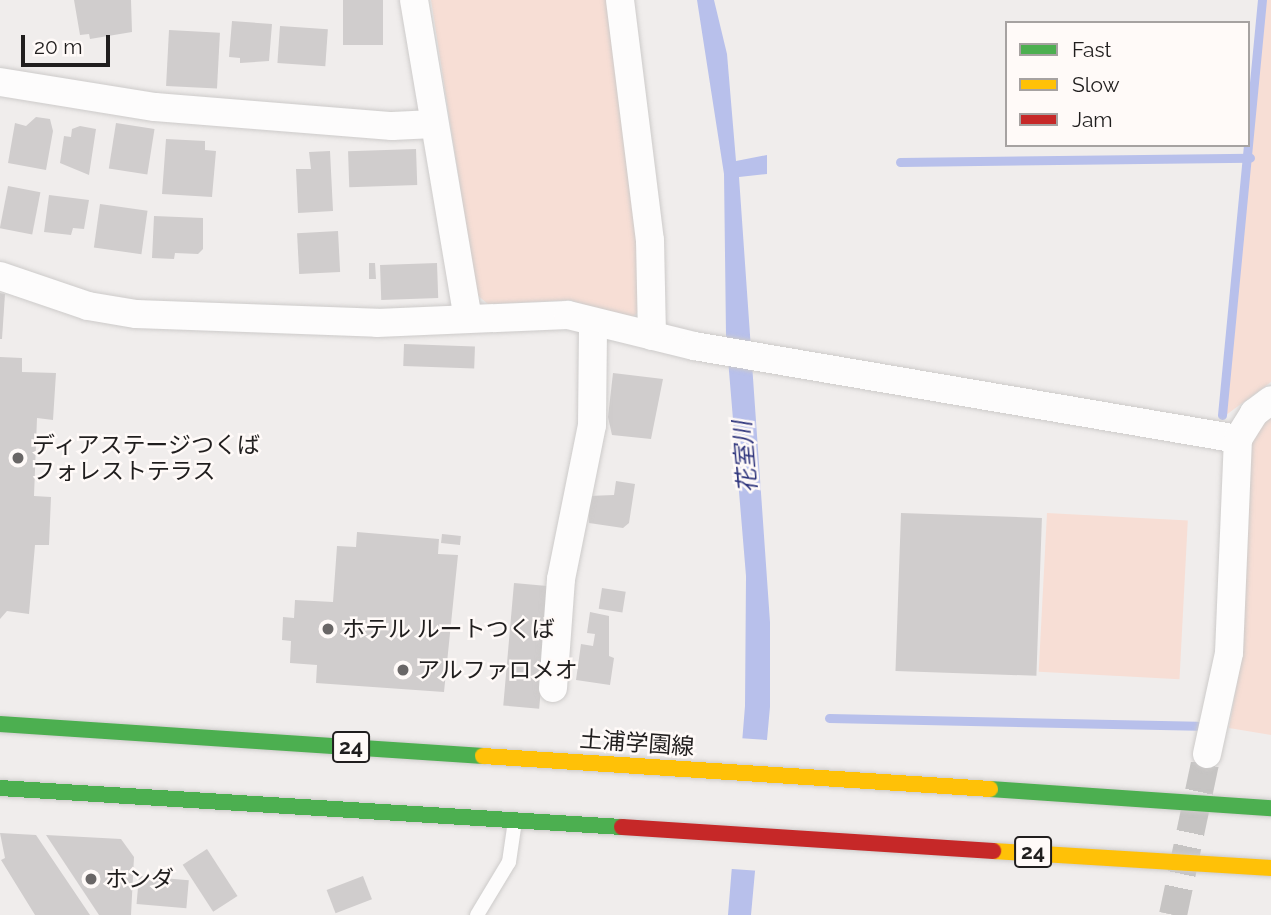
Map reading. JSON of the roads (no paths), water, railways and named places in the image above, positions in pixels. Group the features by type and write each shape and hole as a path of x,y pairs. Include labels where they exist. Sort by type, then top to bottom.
{"main road":[{"name":"土浦学園線","path":"0,724 1271,808"},
{"name":"24","path":"0,788 1271,868"}],"street":[{"path":"414,0 468,318"},
{"path":"620,0 650,240 652,337"},
{"path":"0,82 155,107 393,126 434,124"},
{"path":"0,275 88,306 136,313 377,323 568,315 694,346 1238,439"},
{"path":"553,688 561,579 592,425 593,322"},
{"path":"1208,754 1229,653 1238,439 1254,413 1271,400"}],"lane":[{"path":"477,915 509,862 516,820"}],"water":[{"name":"花室川","path":"697,0 714,0 727,54 736,161 767,155 767,174 739,177 770,622 770,707 751,915 728,915 745,706 746,576 726,335 724,174"}],"waterway":[{"path":"1250,124 1262,0"},
{"path":"1222,415 1248,147"},
{"path":"900,162 1250,158"},
{"path":"829,718 1197,726"}],"tunnel":[{"path":"1173,915 1207,754"}],"place":[{"name":"ディアステージつくば フォレストテラス","path":"18,458"},
{"name":"ホテル ルートつくば","path":"328,629"},
{"name":"アルファロメオ","path":"403,670"},
{"name":"ホンダ","path":"91,879"}]}
